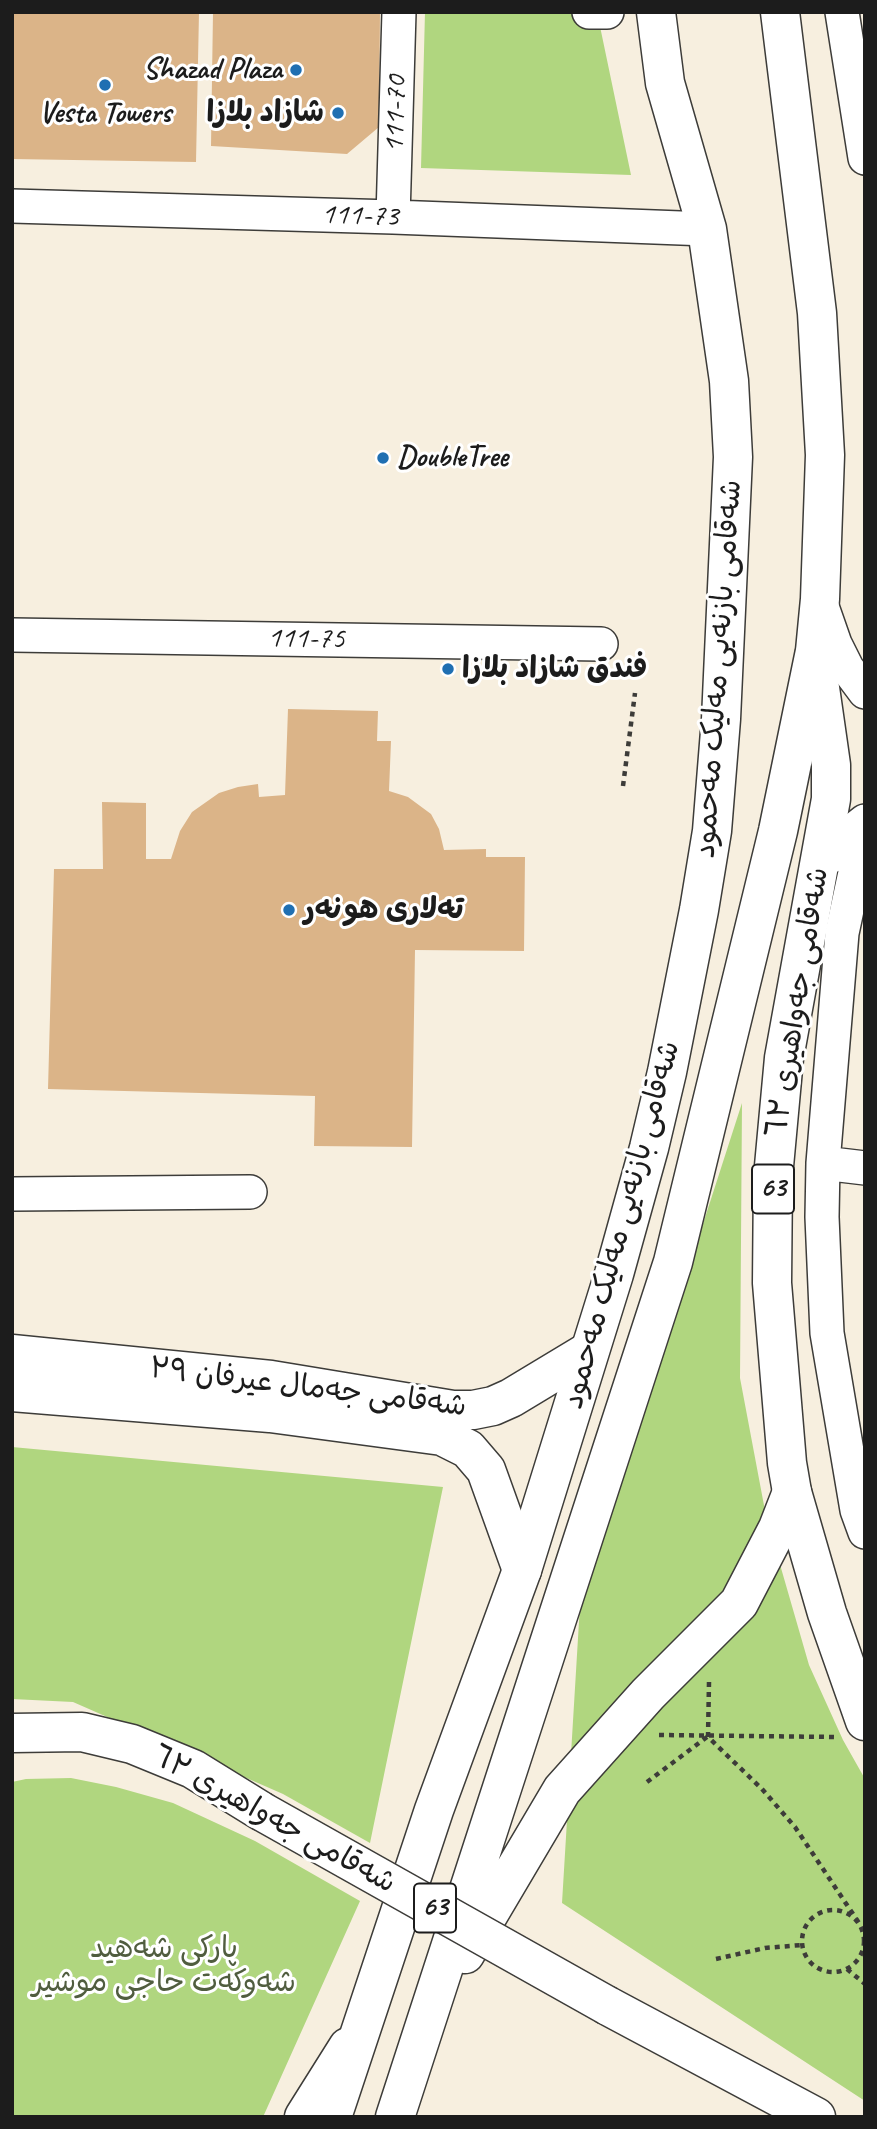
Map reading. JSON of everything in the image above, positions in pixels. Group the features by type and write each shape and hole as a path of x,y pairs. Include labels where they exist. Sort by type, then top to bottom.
{"main road":[{"path":"638,12 665,83"},
{"name":"شەقامی بازنەیی مەلیک مەحمود","path":"332,2117 434,1810 522,1570 614,1274 658,1110 699,910 712,831 721,719 733,457 729,381 708,229 665,83 656,12"},
{"name":"شەقامی بازنەیی مەلیک مەحمود","path":"395,2117 673,1262 778,831 815,651 820,599 825,455 817,313 780,12"},
{"name":"شەقامی جەواهیری ٦٣","path":"815,651 831,765 831,799 784,1058 773,1177 772,1283 787,1463 792,1492 827,1613 852,1729"},
{"name":"شەقامی جەمال عیرفان ٣٩","path":"12,1354 271,1380 453,1410 473,1410 493,1406 511,1398 589,1351"},
{"name":"شەقامی جەمال عیرفان ٣٩","path":"12,1392 270,1413 442,1436 468,1449 486,1470 522,1570"},
{"path":"427,2019 562,1790 648,1693 739,1603 778,1528 792,1492"},
{"name":"شەقامی جەواهیری ٦٣","path":"12,1733 82,1732 132,1744 193,1769 261,1811 608,2006 816,2117"},
{"path":"304,2117 364,2021"}],"street":[{"name":"111-70","path":"393,216 399,12"},
{"path":"589,12 607,12"},
{"path":"842,12 865,159"},
{"name":"111-73","path":"12,206 393,216 708,229"},
{"path":"820,599 835,644 847,668 865,692"},
{"name":"111-75","path":"12,635 601,644"},
{"path":"818,871 850,832 865,821"},
{"path":"865,848 856,868 842,933 823,1163 822,1217 827,1333 857,1510 865,1532"},
{"path":"823,1163 865,1168"},
{"path":"12,1194 250,1192"}],"path":[{"path":"623,786 635,693"},
{"path":"612,1734 708,1737 852,1729"},
{"path":"647,1782 708,1737"},
{"path":"708,1737 762,1788 795,1827 859,1923 864,1933 862,1954 847,1969 837,1972 818,1969 805,1954 802,1945 806,1926 822,1912 843,1911 859,1923"},
{"path":"716,1959 765,1948 802,1945"},
{"path":"847,1969 865,1984"}],"green space":[{"path":"425,12 597,12 631,175 421,168"},
{"path":"742,1103 740,1378 766,1516 809,1665 843,1740 865,1779 865,2101 562,1903 580,1605"},
{"path":"12,1447 443,1487 370,1843 283,1794 73,1702 12,1699"},
{"name":"پارکی شەهید شەوکەت حاجی موشیر","path":"71,1778 173,1803 255,1841 360,1901 263,2117 12,2117 12,1782"}],"building":[{"name":"Vesta Towers","path":"12,12 199,12 196,162 12,159"},
{"name":"Shazad Plaza","path":"213,12 380,12 379,127 347,154 211,146"},
{"name":"تەلاری هونەر","path":"288,709 378,711 377,741 391,741 389,791 408,797 431,814 439,829 444,850 486,849 486,857 525,857 524,951 415,950 412,1147 314,1146 315,1096 48,1089 54,869 103,869 102,802 146,803 146,859 171,859 180,831 192,812 219,793 258,784 259,797 285,795"}],"place":[{"name":"Shazad Plaza","path":"296,70"},
{"name":"Vesta Towers","path":"105,85"},
{"name":"شازاد بلازا","path":"338,113"},
{"name":"DoubleTree","path":"383,458"},
{"name":"فندق شازاد بلازا","path":"448,669"},
{"name":"تەلاری هونەر","path":"289,910"}]}
